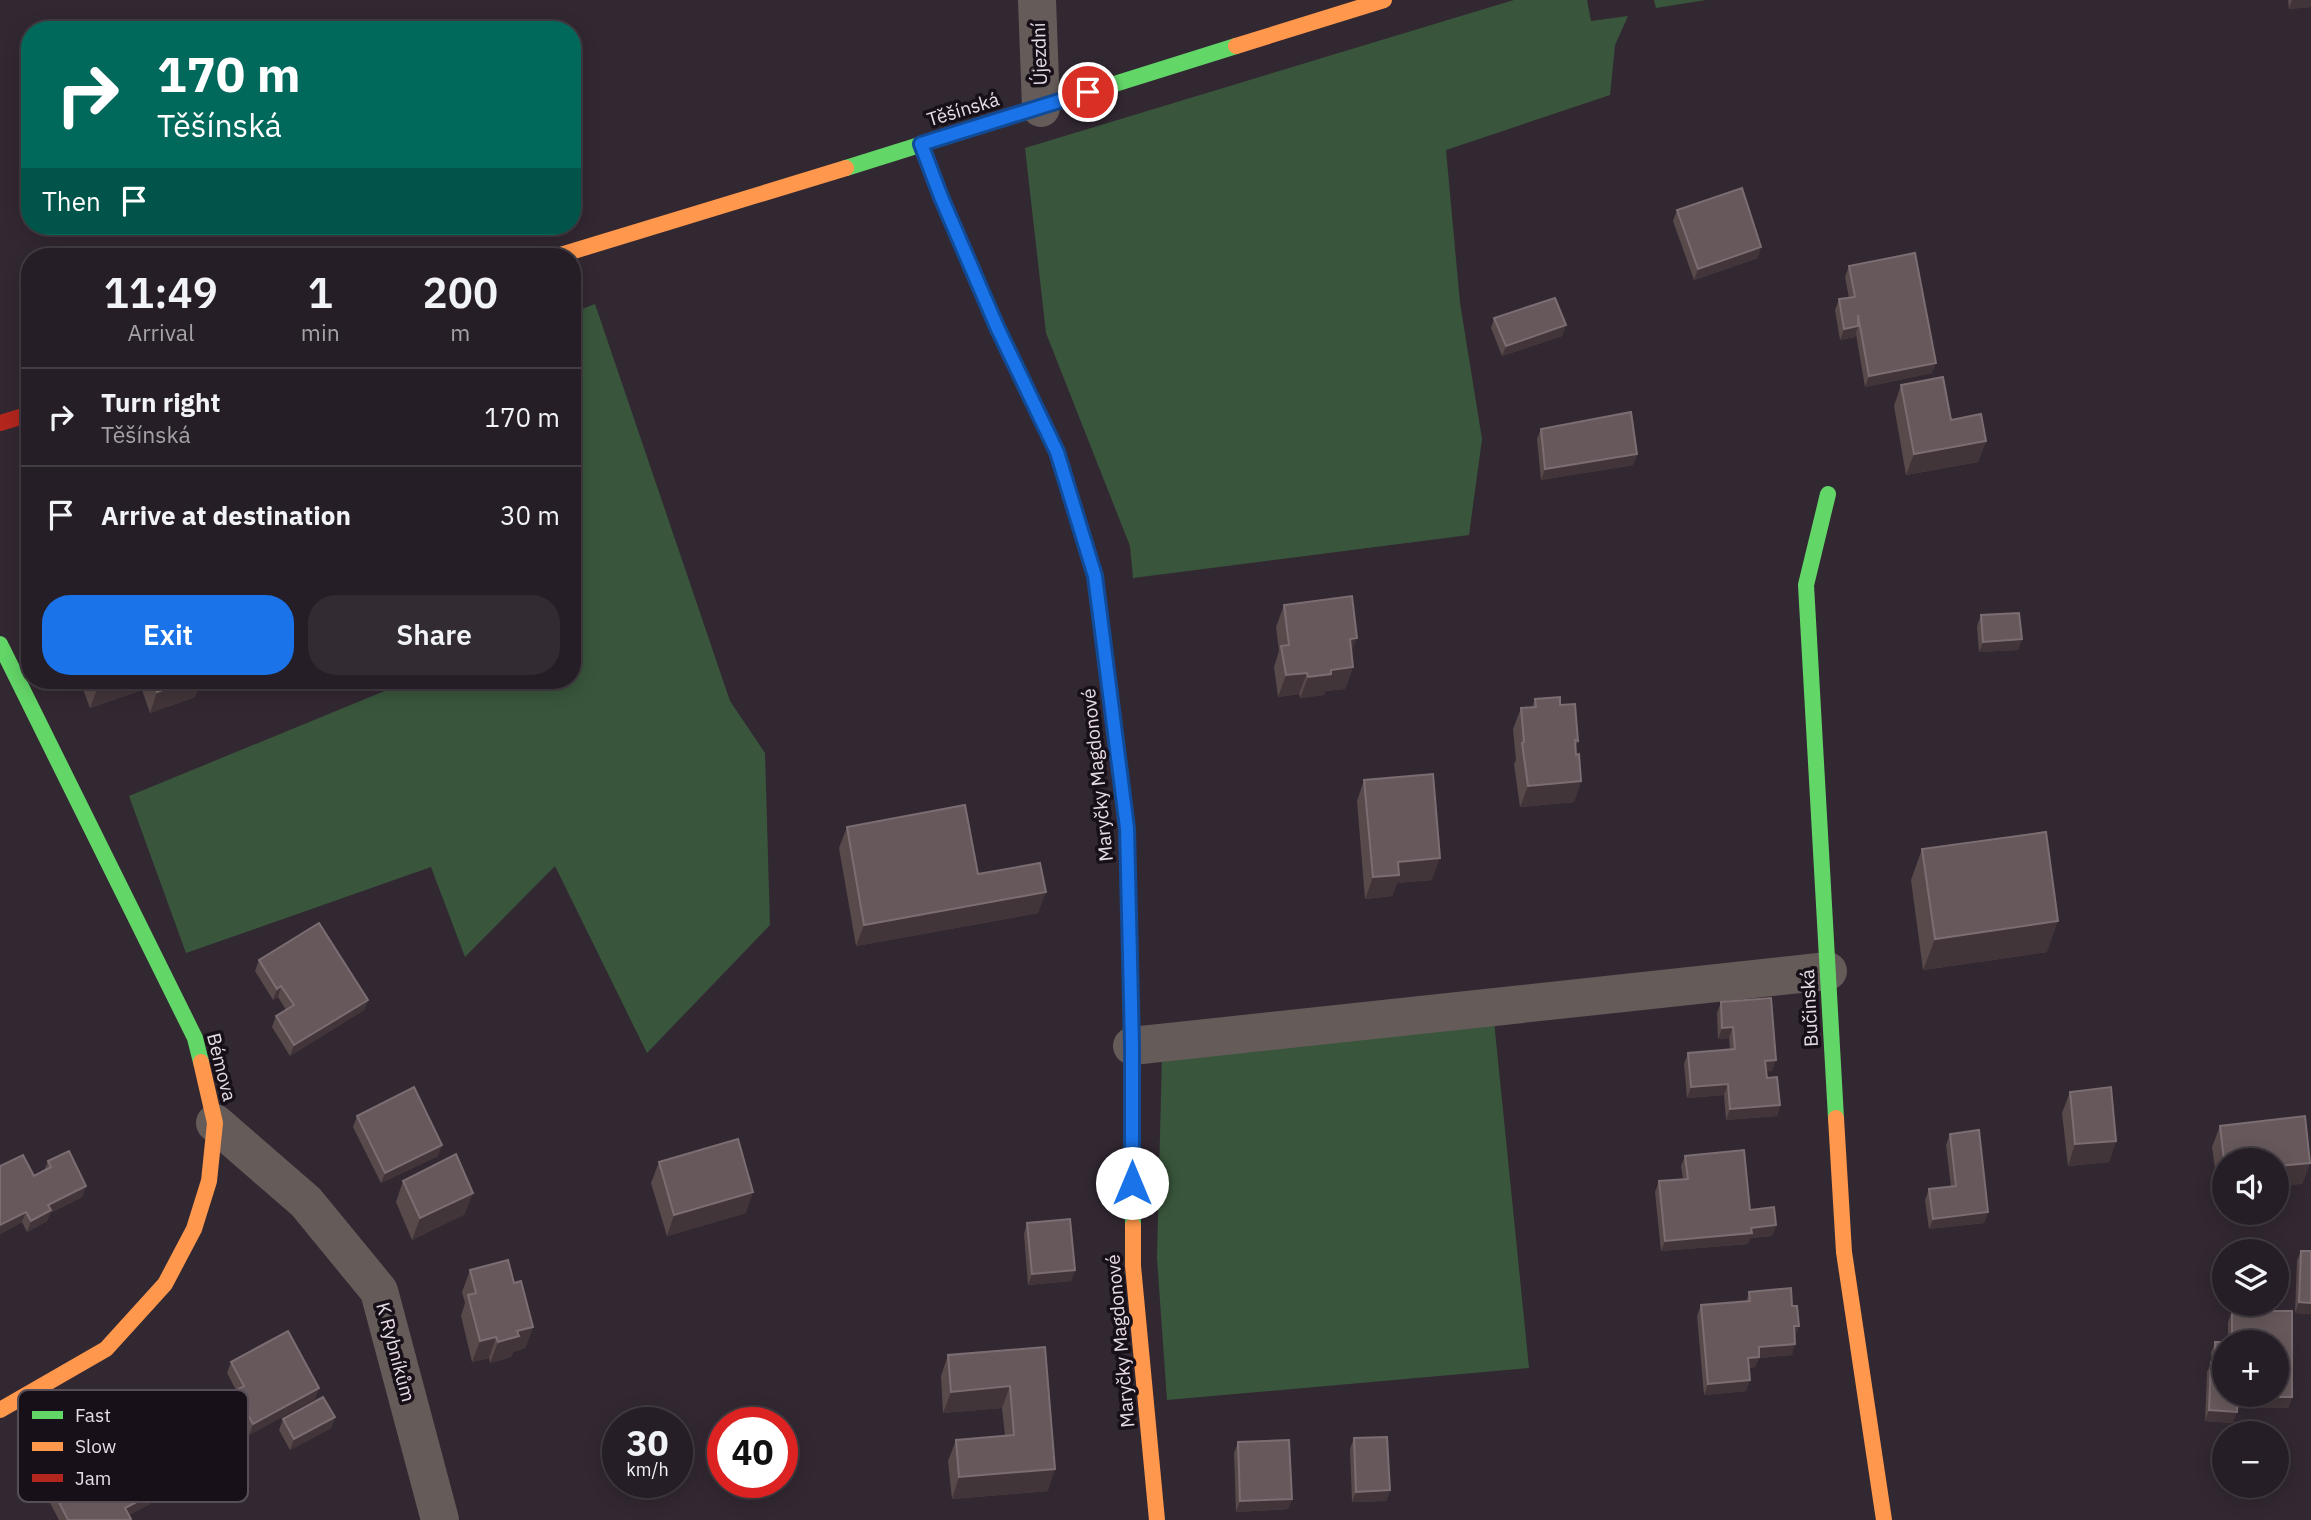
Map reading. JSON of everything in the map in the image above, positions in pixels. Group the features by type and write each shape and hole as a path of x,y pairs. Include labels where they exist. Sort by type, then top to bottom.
{"street":[{"name":"Újezdní","path":"1037,0 1041,108"},
{"name":"Těšínská","path":"581,249 1384,0"},
{"name":"Maryčky Magdonové","path":"921,144 997,327 1057,452 1095,576 1127,828 1133,1266 1157,1520"},
{"path":"0,423 21,417"},
{"name":"Bučinská","path":"1828,495 1806,585 1844,1252 1884,1520"},
{"name":"Bémova","path":"0,644 21,686"},
{"name":"Bémova","path":"22,689 195,1038 215,1123 209,1181 194,1229 165,1284 106,1349 35,1390"},
{"path":"1132,1045 1828,971"},
{"name":"K Rybníkům","path":"215,1123 306,1202 379,1291 440,1520"},
{"name":"Bémova","path":"0,1410 18,1400"}],"green space":[{"path":"1514,0 1587,0 1591,21 1628,16 1615,45 1610,95 1446,150 1460,303 1482,439 1469,535 1133,578 1130,546 1046,333 1025,148"},
{"path":"1654,0 1706,0 1656,8"},
{"path":"595,304 730,701 765,753 770,925 647,1053 555,866 465,957 431,867 186,953 129,796 387,689 581,689 581,309"},
{"path":"1494,1021 1529,1368 1167,1400 1157,1258 1162,1055"}],"building":[{"path":"1742,188 1761,247 1698,269 1677,210"},
{"path":"1915,253 1936,363 1869,376 1858,315 1858,326 1844,329 1839,299 1855,297 1849,266"},
{"path":"1555,298 1566,325 1506,346 1494,318"},
{"path":"1943,377 1951,420 1981,414 1986,441 1914,454 1901,385"},
{"path":"1631,412 1637,454 1545,469 1541,429"},
{"path":"1352,596 1357,638 1350,639 1353,667 1308,677 1307,673 1286,675 1281,646 1289,645 1284,605"},
{"path":"2019,613 2022,639 1983,642 1981,615"},
{"path":"1560,697 1560,705 1575,704 1578,741 1575,740 1576,755 1579,754 1581,781 1528,786 1522,743 1521,708 1536,707 1535,699"},
{"path":"1433,774 1440,858 1398,862 1399,875 1373,877 1364,780"},
{"path":"965,805 978,874 1040,863 1046,892 864,925 847,827"},
{"path":"2046,832 2058,921 1935,939 1922,849"},
{"path":"319,923 368,1000 294,1045 276,1016 294,1005 281,986 277,989 259,960"},
{"path":"1771,998 1776,1060 1765,1061 1767,1078 1777,1077 1780,1105 1730,1109 1728,1084 1691,1087 1688,1053 1735,1049 1733,1027 1722,1028 1721,1002"},
{"path":"414,1087 442,1145 385,1173 357,1116"},
{"path":"2111,1087 2116,1141 2075,1144 2070,1092"},
{"path":"2305,1116 2310,1163 2289,1165 2289,1148 2223,1148 2220,1126"},
{"path":"1979,1130 1988,1212 1933,1219 1929,1189 1956,1186 1950,1134"},
{"path":"738,1139 753,1192 674,1215 659,1162"},
{"path":"1744,1150 1750,1210 1774,1207 1776,1225 1751,1228 1752,1233 1665,1241 1659,1181 1688,1179 1685,1156"},
{"path":"69,1151 86,1186 48,1205 51,1210 31,1221 26,1212 0,1225 0,1166 23,1155 34,1176 51,1167 48,1161"},
{"path":"456,1154 473,1193 420,1218 403,1181"},
{"path":"1070,1219 1075,1270 1032,1274 1027,1223"},
{"path":"2301,1251 2311,1251 2311,1303 2299,1302"},
{"path":"508,1260 514,1283 521,1281 533,1327 517,1331 519,1336 498,1342 496,1337 480,1341 468,1295 476,1293 470,1270"},
{"path":"1791,1288 1792,1306 1797,1306 1799,1326 1794,1326 1795,1344 1759,1347 1759,1357 1748,1358 1750,1380 1708,1384 1701,1305 1750,1301 1749,1292"},
{"path":"2289,1311 2292,1311 2292,1397 2289,1397 2289,1330 2232,1330 2232,1316 2289,1316"},
{"path":"288,1331 319,1388 253,1424 248,1415 248,1390 237,1390 244,1386 231,1362"},
{"path":"1045,1347 1055,1469 959,1477 956,1440 1014,1435 1010,1386 951,1392 948,1355"},
{"path":"2211,1362 2212,1407 2237,1407 2237,1412 2209,1410"},
{"path":"323,1397 335,1417 294,1439 283,1419"},
{"path":"1387,1437 1390,1490 1356,1492 1354,1438"},
{"path":"1289,1440 1292,1499 1240,1501 1238,1442"},
{"path":"59,1502 137,1502 125,1508 131,1519 129,1520 68,1520"}],"traffic: fast":[{"path":"846,168 1236,46"},
{"path":"1828,494 1806,585 1836,1118"},
{"path":"1078,521 1095,576 1127,828 1133,1226"},
{"path":"0,644 21,686"},
{"path":"22,689 195,1038 201,1062"}],"traffic: slow":[{"path":"1236,46 1384,0"},
{"path":"581,249 846,168"},
{"path":"35,1390 106,1349 165,1284 194,1229 209,1181 215,1123 201,1062"},
{"path":"1836,1118 1844,1252 1884,1520"},
{"path":"1133,1226 1133,1266 1157,1520"},
{"path":"0,1410 18,1400"}],"traffic: jam":[{"path":"921,144 997,327 1057,452 1078,521"},
{"path":"0,423 21,417"}],"route":[{"path":"1088,92 921,144 997,327 1057,452 1095,576 1127,828 1132,1183"}]}
